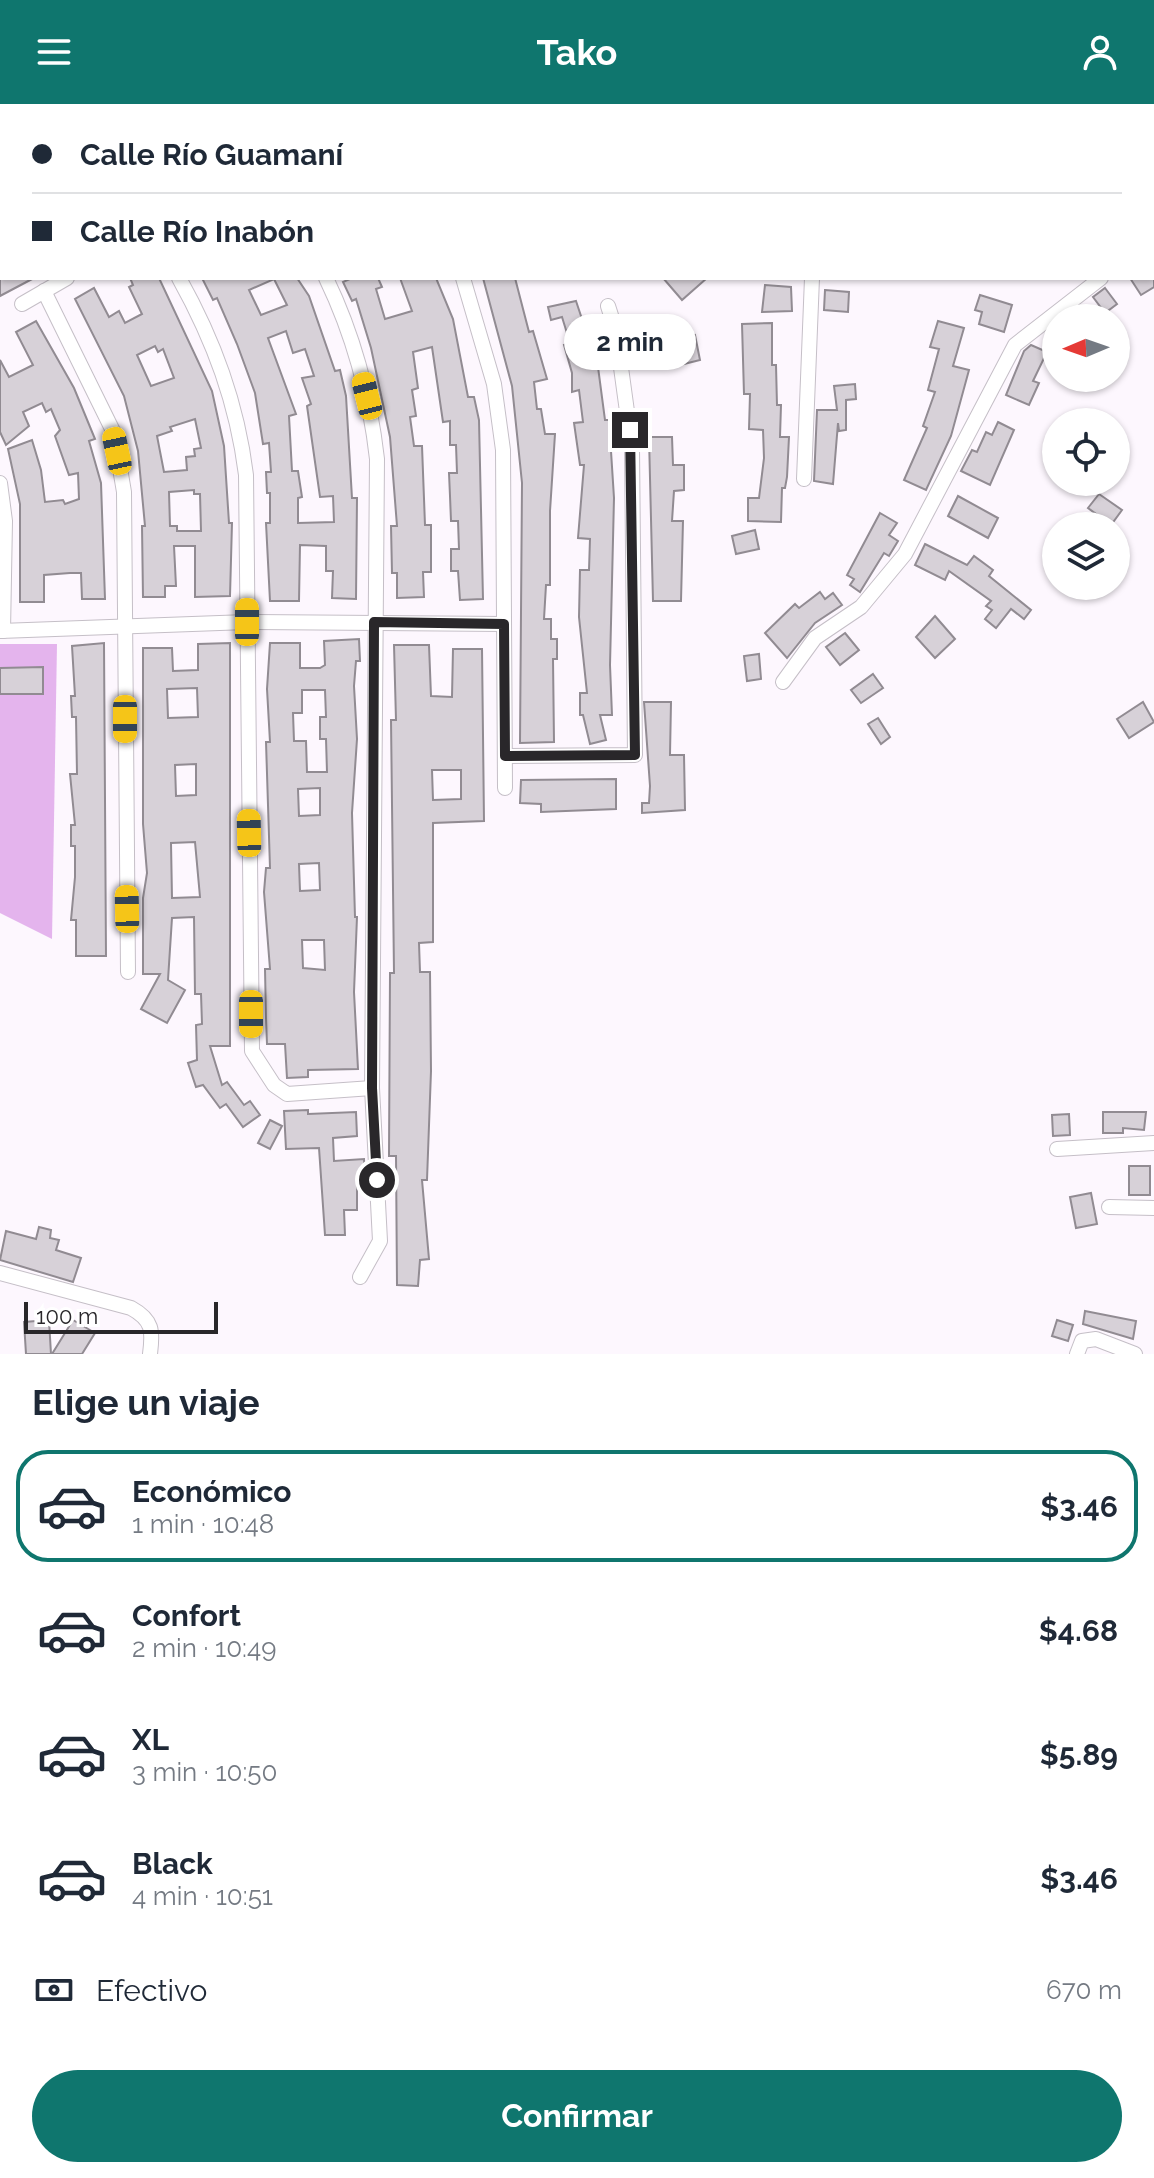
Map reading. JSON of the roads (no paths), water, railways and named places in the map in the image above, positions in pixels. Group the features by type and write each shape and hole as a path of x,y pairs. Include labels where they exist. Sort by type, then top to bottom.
{"street":[{"path":"22,304 63,280"},
{"path":"180,280 223,369 240,428 248,520 252,1051 274,1085 287,1094 372,1088"},
{"path":"327,280 361,372 373,420 378,487 374,622 372,1088 380,1241 360,1277"},
{"path":"464,280 494,384 503,450 505,788"},
{"path":"804,479 812,280"},
{"path":"783,682 815,638 861,607 905,554 1015,345 1098,280"},
{"path":"44,291 114,433 124,492 128,972"},
{"path":"505,756 635,755 632,448 616,331 608,306"},
{"path":"0,483 5,521 2,631 124,624 247,622 504,624"},
{"path":"1057,1149 1154,1143"},
{"path":"1109,1207 1154,1208"},
{"path":"0,1273 131,1308 146,1316 153,1330 150,1354"},
{"path":"1077,1354 1082,1341 1096,1339 1135,1354"}]}
